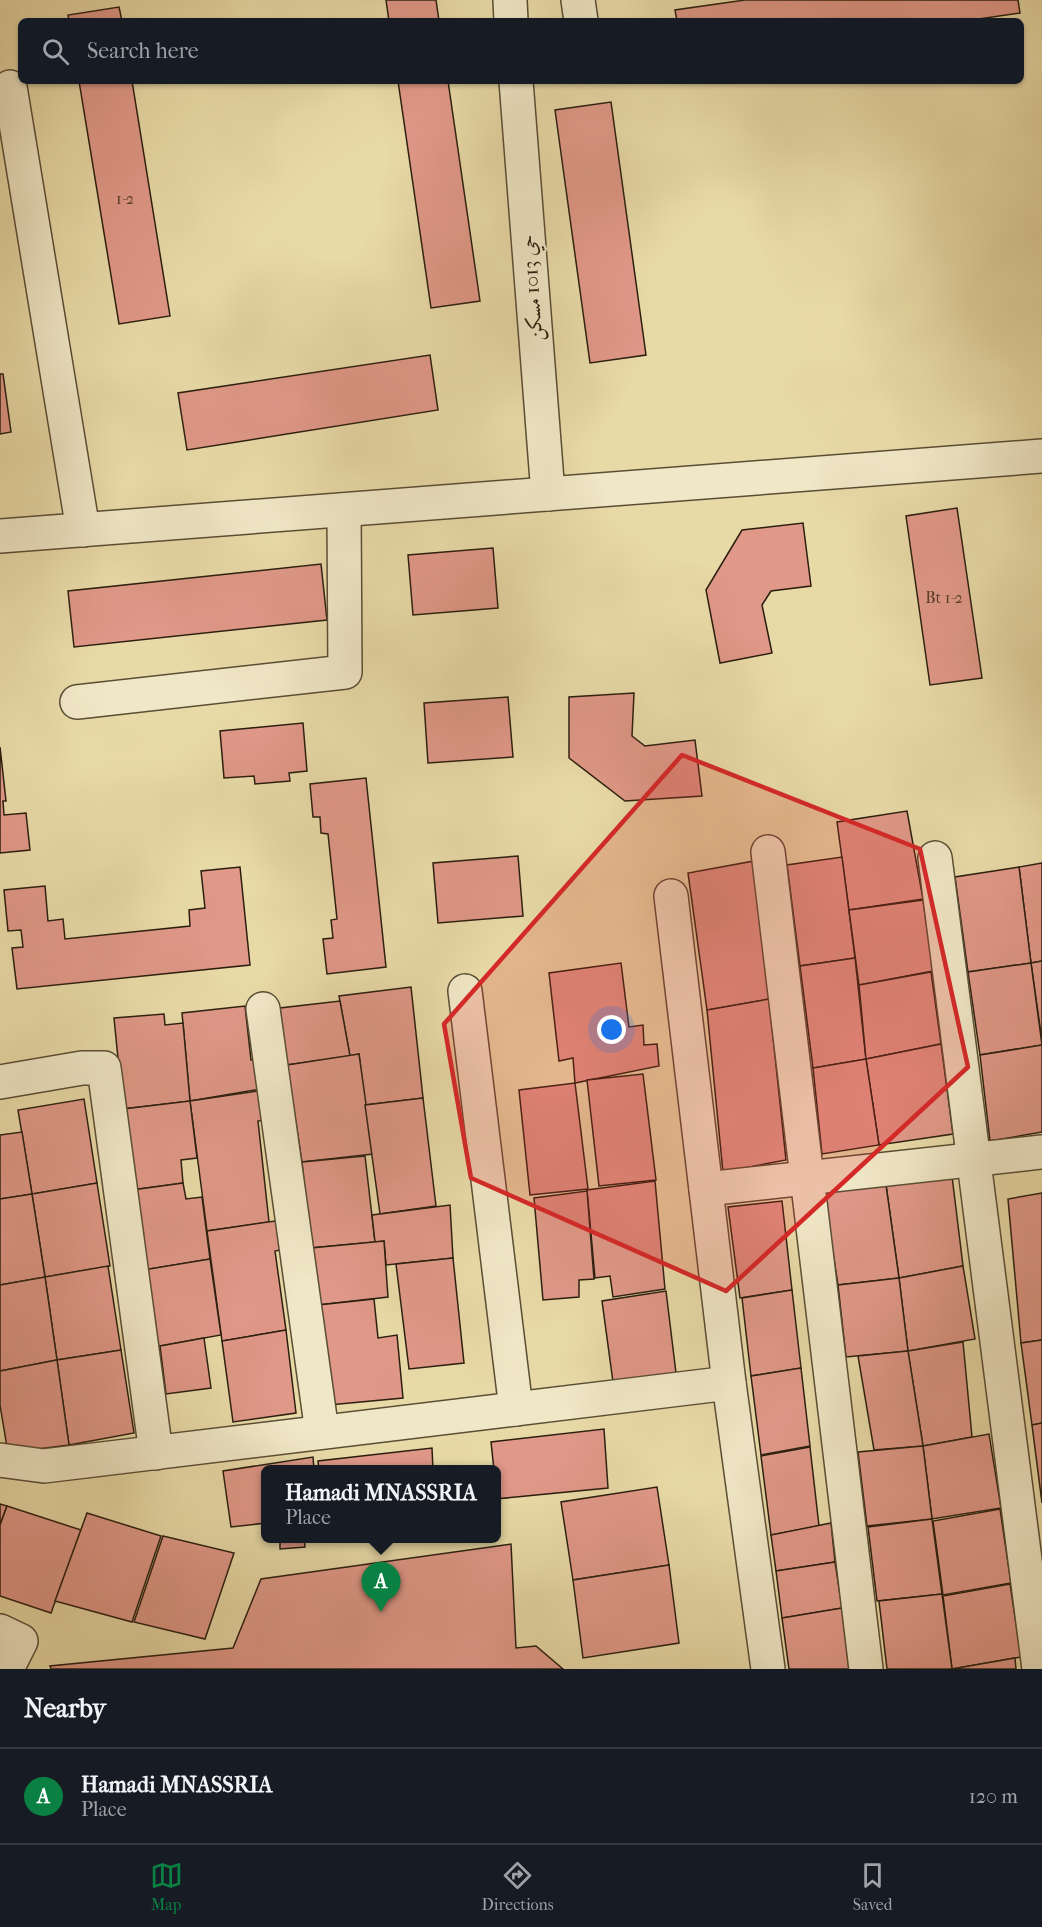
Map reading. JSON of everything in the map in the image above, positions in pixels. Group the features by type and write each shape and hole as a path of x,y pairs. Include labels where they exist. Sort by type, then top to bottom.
{"street":[{"path":"510,0 511,18"},
{"path":"578,0 581,18"},
{"name":"حي 1013 مسكن","path":"516,84 548,494"},
{"path":"10,87 83,530"},
{"path":"0,537 1042,456"},
{"path":"77,702 345,672 344,510"},
{"path":"768,852 866,1669"},
{"path":"935,858 1039,1669"},
{"path":"671,896 729,1383 768,1669"},
{"path":"465,991 516,1409"},
{"path":"263,1009 322,1432"},
{"path":"0,1082 82,1068 104,1068 156,1452"},
{"path":"706,1189 1042,1152"},
{"path":"0,1460 44,1466 729,1383"},
{"path":"0,1631 21,1641 7,1669"}],"highlighted area":[{"path":"682,755 920,849 968,1067 726,1291 471,1178 444,1024"}],"building":[{"path":"386,0 436,0 439,18 389,18"},
{"path":"745,0 1018,0 1020,13 986,18 676,18 675,10"},
{"path":"119,7 121,18 68,18 68,15"},
{"path":"79,84 132,84 170,316 119,324"},
{"path":"398,84 448,84 480,301 431,308"},
{"path":"611,102 646,355 590,363 555,110"},
{"path":"430,355 438,410 187,450 178,393"},
{"path":"0,374 3,374 11,432 0,434"},
{"path":"957,508 982,678 930,685 906,516"},
{"path":"803,523 811,586 771,591 762,605 772,653 720,663 706,590 742,530"},
{"path":"493,548 498,608 413,615 408,555"},
{"path":"321,564 327,620 74,647 68,591"},
{"path":"634,693 632,736 645,746 695,740 702,796 625,801 569,758 569,697"},
{"path":"508,697 513,757 428,763 424,703"},
{"path":"303,723 307,771 289,773 290,781 255,784 254,776 224,778 220,731"},
{"path":"0,747 6,801 3,801 4,815 26,813 30,850 0,853"},
{"path":"366,778 386,967 327,974 323,939 333,938 331,920 337,919 328,834 321,833 320,817 313,817 310,784"},
{"path":"907,811 923,899 849,910 837,822"},
{"path":"518,856 523,916 438,923 433,863"},
{"path":"842,857 855,958 800,966 787,865"},
{"path":"754,861 769,999 707,1010 688,873"},
{"path":"1042,863 1042,961 1031,963 1019,867"},
{"path":"240,867 250,965 17,989 12,948 23,947 21,930 8,931 4,890 45,886 48,921 63,919 65,939 190,926 189,910 205,908 201,871"},
{"path":"1019,867 1031,963 968,972 955,877"},
{"path":"923,900 933,971 859,985 849,910"},
{"path":"855,958 866,1059 813,1068 800,966"},
{"path":"1042,961 1042,1041 1031,963"},
{"path":"621,963 629,1027 643,1025 644,1045 657,1044 659,1066 575,1083 573,1058 559,1061 549,973"},
{"path":"1031,963 1042,1045 980,1055 968,972"},
{"path":"931,972 941,1044 866,1059 859,985"},
{"path":"411,987 423,1098 365,1105 359,1054 350,1056 339,996"},
{"path":"769,999 786,1160 723,1172 707,1010"},
{"path":"340,1001 350,1056 287,1065 280,1008"},
{"path":"245,1006 251,1060 263,1059 267,1088 190,1101 182,1013"},
{"path":"164,1014 165,1025 183,1023 190,1101 123,1109 114,1018"},
{"path":"941,1044 953,1134 879,1145 866,1059"},
{"path":"1042,1045 1042,1132 990,1141 980,1055"},
{"path":"359,1054 373,1154 302,1162 287,1065"},
{"path":"866,1059 879,1145 822,1154 813,1068"},
{"path":"643,1074 656,1180 599,1186 587,1080"},
{"path":"575,1083 588,1189 530,1195 519,1090"},
{"path":"265,1090 270,1119 258,1121 269,1222 207,1231 190,1101"},
{"path":"423,1098 436,1206 380,1214 365,1105"},
{"path":"84,1099 97,1183 32,1194 18,1110"},
{"path":"190,1101 197,1158 181,1160 183,1183 132,1190 123,1109"},
{"path":"22,1132 32,1194 0,1199 0,1135"},
{"path":"365,1156 375,1242 311,1248 302,1162"},
{"path":"952,1176 963,1266 899,1278 886,1185"},
{"path":"655,1181 665,1289 613,1297 610,1276 595,1278 587,1190"},
{"path":"97,1183 110,1266 45,1277 32,1194"},
{"path":"183,1183 186,1199 202,1197 210,1259 143,1270 132,1190"},
{"path":"886,1185 899,1278 838,1285 824,1193"},
{"path":"587,1191 594,1279 579,1280 579,1297 543,1300 534,1198"},
{"path":"1042,1193 1042,1340 1021,1343 1008,1199"},
{"path":"32,1194 45,1277 0,1285 0,1199"},
{"path":"782,1201 792,1290 740,1298 728,1207"},
{"path":"450,1205 453,1258 386,1265 384,1241 375,1242 372,1215"},
{"path":"282,1220 286,1249 275,1251 286,1330 222,1341 207,1231"},
{"path":"384,1241 388,1297 318,1305 311,1248"},
{"path":"453,1258 464,1363 409,1369 396,1264"},
{"path":"210,1259 221,1335 154,1347 143,1270"},
{"path":"108,1266 121,1350 57,1360 45,1277"},
{"path":"963,1266 975,1339 908,1351 899,1278"},
{"path":"45,1277 57,1360 0,1371 0,1285"},
{"path":"899,1278 908,1351 846,1357 838,1285"},
{"path":"792,1290 801,1368 751,1376 742,1298"},
{"path":"666,1291 676,1373 613,1382 602,1301"},
{"path":"374,1299 378,1338 397,1335 403,1398 329,1405 318,1305"},
{"path":"286,1330 296,1413 233,1422 222,1341"},
{"path":"204,1338 211,1388 166,1394 160,1346"},
{"path":"1042,1340 1042,1423 1032,1425 1021,1343"},
{"path":"963,1342 972,1437 923,1446 908,1351"},
{"path":"121,1350 134,1433 69,1445 57,1360"},
{"path":"908,1351 923,1446 874,1450 858,1356"},
{"path":"57,1360 69,1445 8,1453 0,1405 0,1371"},
{"path":"801,1368 810,1446 761,1455 751,1376"},
{"path":"1042,1423 1042,1503 1032,1425"},
{"path":"604,1429 608,1488 501,1499 501,1465 493,1465 491,1442"},
{"path":"989,1434 1001,1508 932,1519 923,1446"},
{"path":"923,1446 932,1519 867,1526 858,1452"},
{"path":"810,1447 819,1526 771,1535 761,1456"},
{"path":"432,1448 433,1465 318,1465 318,1461"},
{"path":"313,1457 314,1465 262,1465"},
{"path":"261,1465 261,1524 231,1527 223,1471"},
{"path":"657,1487 669,1565 573,1580 561,1502"},
{"path":"0,1504 7,1506 0,1525"},
{"path":"7,1506 81,1530 51,1613 0,1596 0,1525"},
{"path":"1000,1509 1011,1583 943,1595 933,1521"},
{"path":"87,1513 161,1536 132,1622 55,1601"},
{"path":"932,1519 942,1594 877,1601 868,1527"},
{"path":"831,1523 835,1562 776,1571 771,1535"},
{"path":"163,1536 234,1553 205,1639 134,1622"},
{"path":"280,1543 305,1543 305,1547 280,1549"},
{"path":"511,1544 516,1648 536,1646 563,1669 51,1669 50,1666 233,1648 261,1579"},
{"path":"835,1562 842,1608 782,1618 776,1571"},
{"path":"669,1565 679,1643 583,1658 573,1580"},
{"path":"1010,1584 1021,1657 952,1669 943,1596"},
{"path":"942,1594 952,1669 887,1669 879,1601"},
{"path":"842,1608 849,1669 789,1669 782,1618"},
{"path":"1015,1658 1016,1669 952,1669"}],"place":[{"name":"Hamadi MNASSRIA","path":"381,1612"}]}
